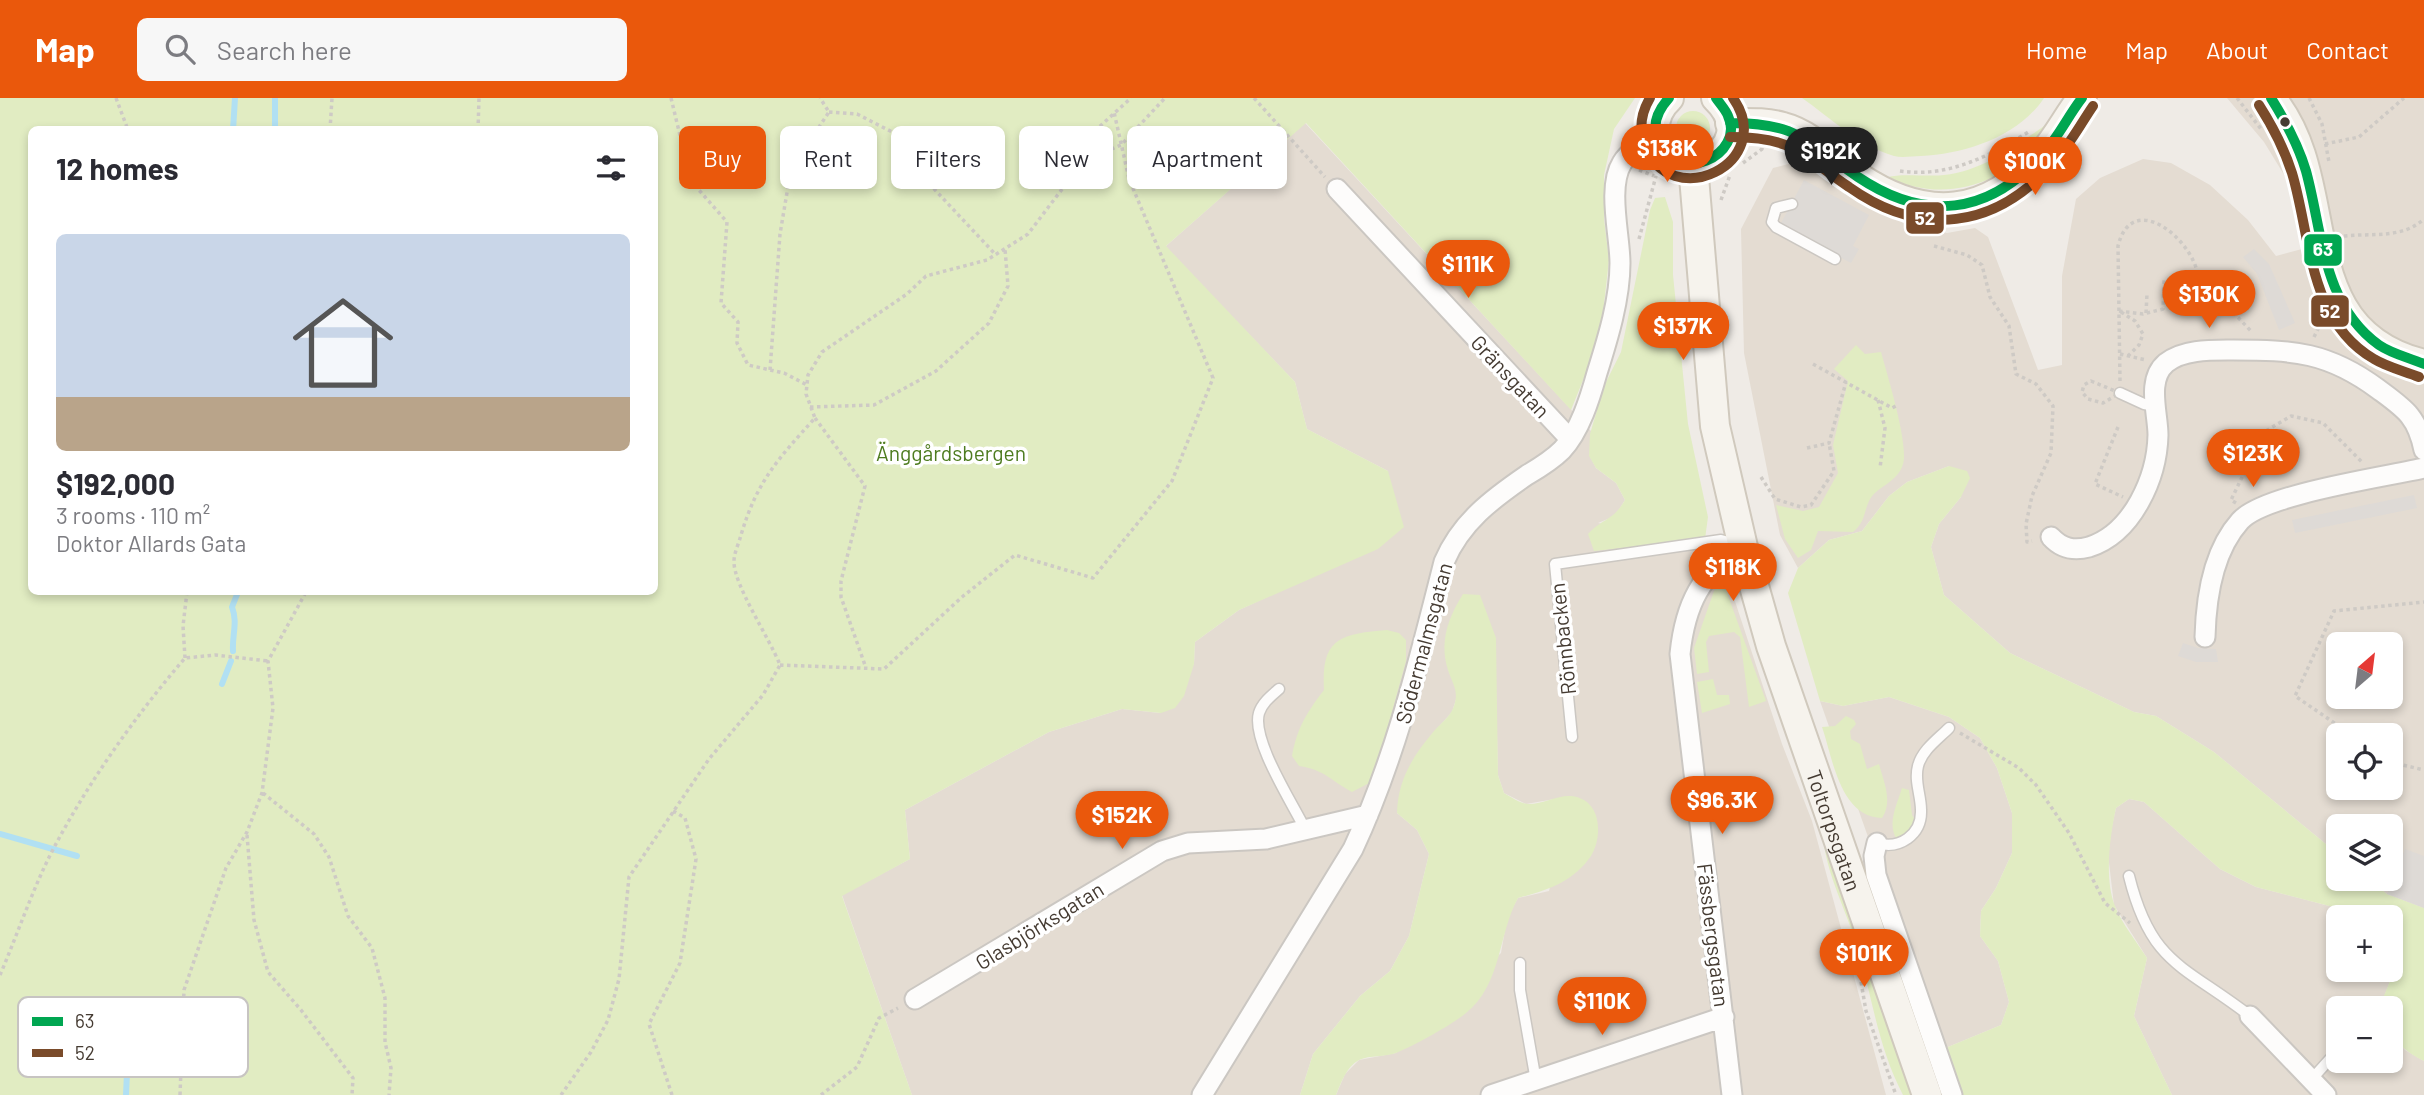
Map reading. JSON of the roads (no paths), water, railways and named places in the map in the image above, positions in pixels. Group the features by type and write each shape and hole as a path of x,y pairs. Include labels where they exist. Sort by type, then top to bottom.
{"street":[{"path":"1669,98 1656,117 1656,138 1667,156 1693,165 1708,162 1721,153 1729,139 1728,113 1716,98"},
{"path":"1730,123 1784,127 1803,136 1882,192 1919,206 1951,208 2000,193 2021,177 2044,152 2082,98"},
{"path":"2271,98 2287,120 2300,152 2323,258 2340,305 2360,330 2379,346 2424,364"},
{"name":"Södermalmsgatan","path":"1202,1095 1353,849 1368,816 1404,716 1444,562 1451,545 1476,513 1545,463 1570,439 1597,373 1617,297 1620,263 1616,220 1617,176 1622,163 1630,154 1656,138"},
{"name":"Toltorpsgatan","path":"1693,165 1715,426 1743,547 1771,646 1927,1095"},
{"name":"Gränsgatan","path":"1337,190 1570,439"},
{"path":"2051,537 2067,548 2079,550 2102,543 2121,526 2138,504 2155,461 2155,388 2158,374 2165,364 2182,354 2213,350 2298,353 2346,366 2401,405 2417,424 2424,450"},
{"path":"2205,637 2206,612 2220,554 2241,519 2279,500 2424,468"},
{"name":"Fässbergsgatan","path":"1732,1095 1680,654 1693,604 1707,573 1743,547"},
{"name":"Glasbjörksgatan","path":"915,999 1162,851 1188,844 1266,839 1368,816"},
{"name":"Toltorpsgatan","path":"1877,843 1876,875 1952,1095"},
{"path":"2250,1016 2326,1095"},
{"path":"1491,1095 1724,1017"}],"lane":[{"path":"1792,204 1785,203 1776,208 1772,222 1776,228 1835,259"},
{"path":"2120,393 2144,404 2156,406"},
{"name":"Rönnbacken","path":"1572,737 1555,564 1721,540 1743,547"},
{"path":"1279,688 1261,709 1259,729 1263,746 1305,829"},
{"path":"1877,843 1888,847 1901,844 1915,830 1922,811 1916,774 1918,763 1949,728"},
{"path":"2129,876 2145,926 2170,960 2250,1016"},
{"path":"1520,963 1520,990 1536,1081"},
{"path":"2311,1080 2326,1063"}],"waterway":[{"path":"233,126 235,98"},
{"path":"275,98 275,126"},
{"path":"233,651 235,623 232,607 237,595"},
{"path":"222,684 231,661"},
{"path":"0,834 77,856"},
{"path":"126,1095 127,1077"}],"park label":[{"name":"Änggårdsbergen","path":"951,452"}]}
